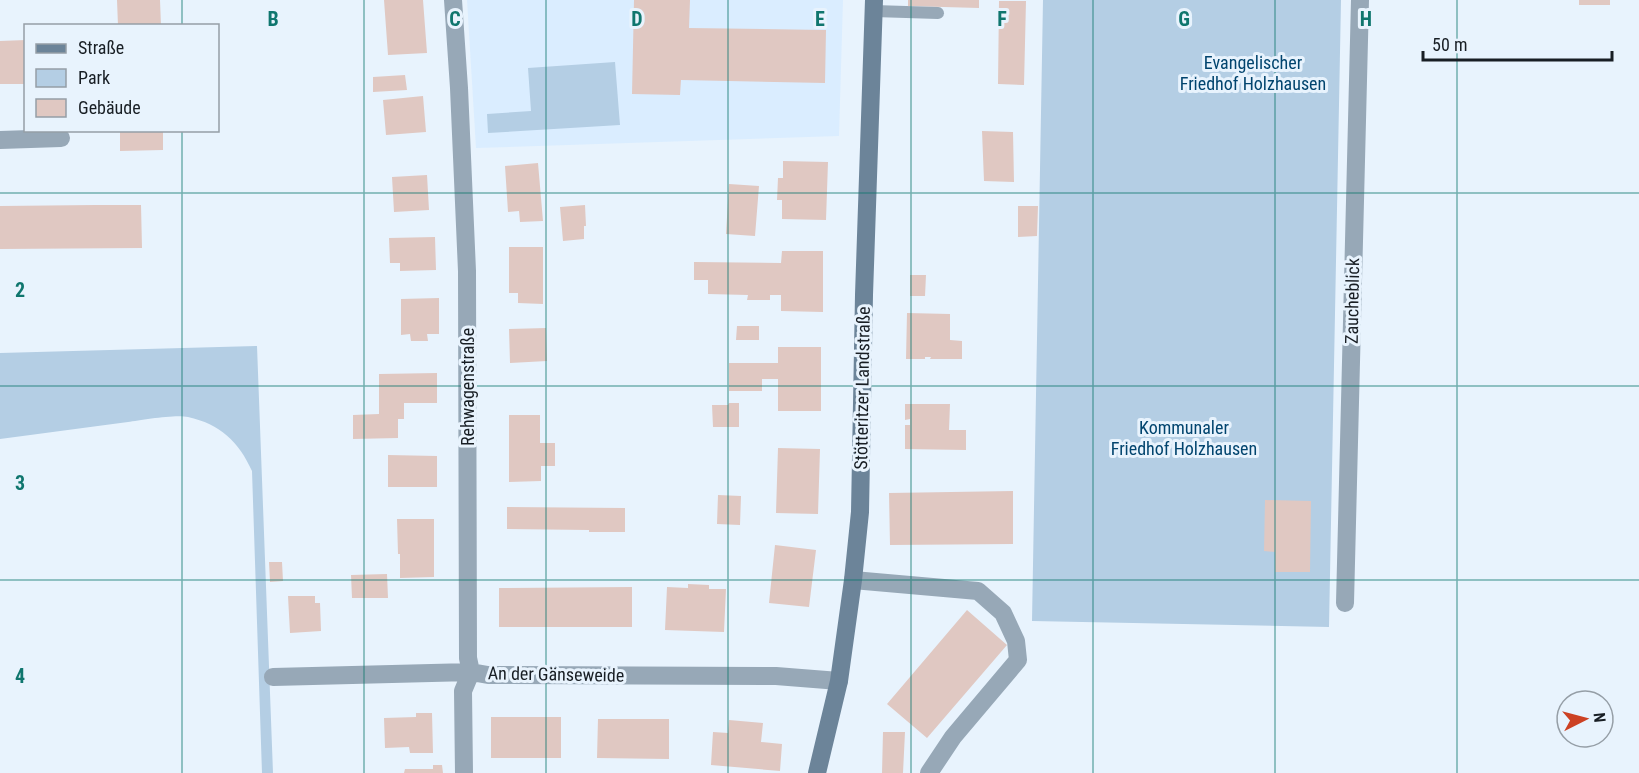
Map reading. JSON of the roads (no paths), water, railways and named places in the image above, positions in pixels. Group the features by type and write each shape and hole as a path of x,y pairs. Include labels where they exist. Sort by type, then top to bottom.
{"street":[{"name":"Rehwagenstraße","path":"453,0 467,271 468,658 471,672 464,691 464,773"},
{"name":"Zaucheblick","path":"1345,603 1360,0"},
{"name":"Stötteritzer Landstraße","path":"817,773 839,681 860,512 864,295 874,6"},
{"path":"0,140 61,138"},
{"path":"853,580 978,591 1003,613 1016,641 1018,660 953,737 929,773"},
{"name":"An der Gänseweide","path":"273,677 471,672 488,675 776,676 839,681"}],"lane":[{"path":"874,6 938,13"}],"park label":[{"name":"Evangelischer Friedhof Holzhausen","path":"1253,72"},
{"name":"Kommunaler Friedhof Holzhausen","path":"1184,437"}]}
